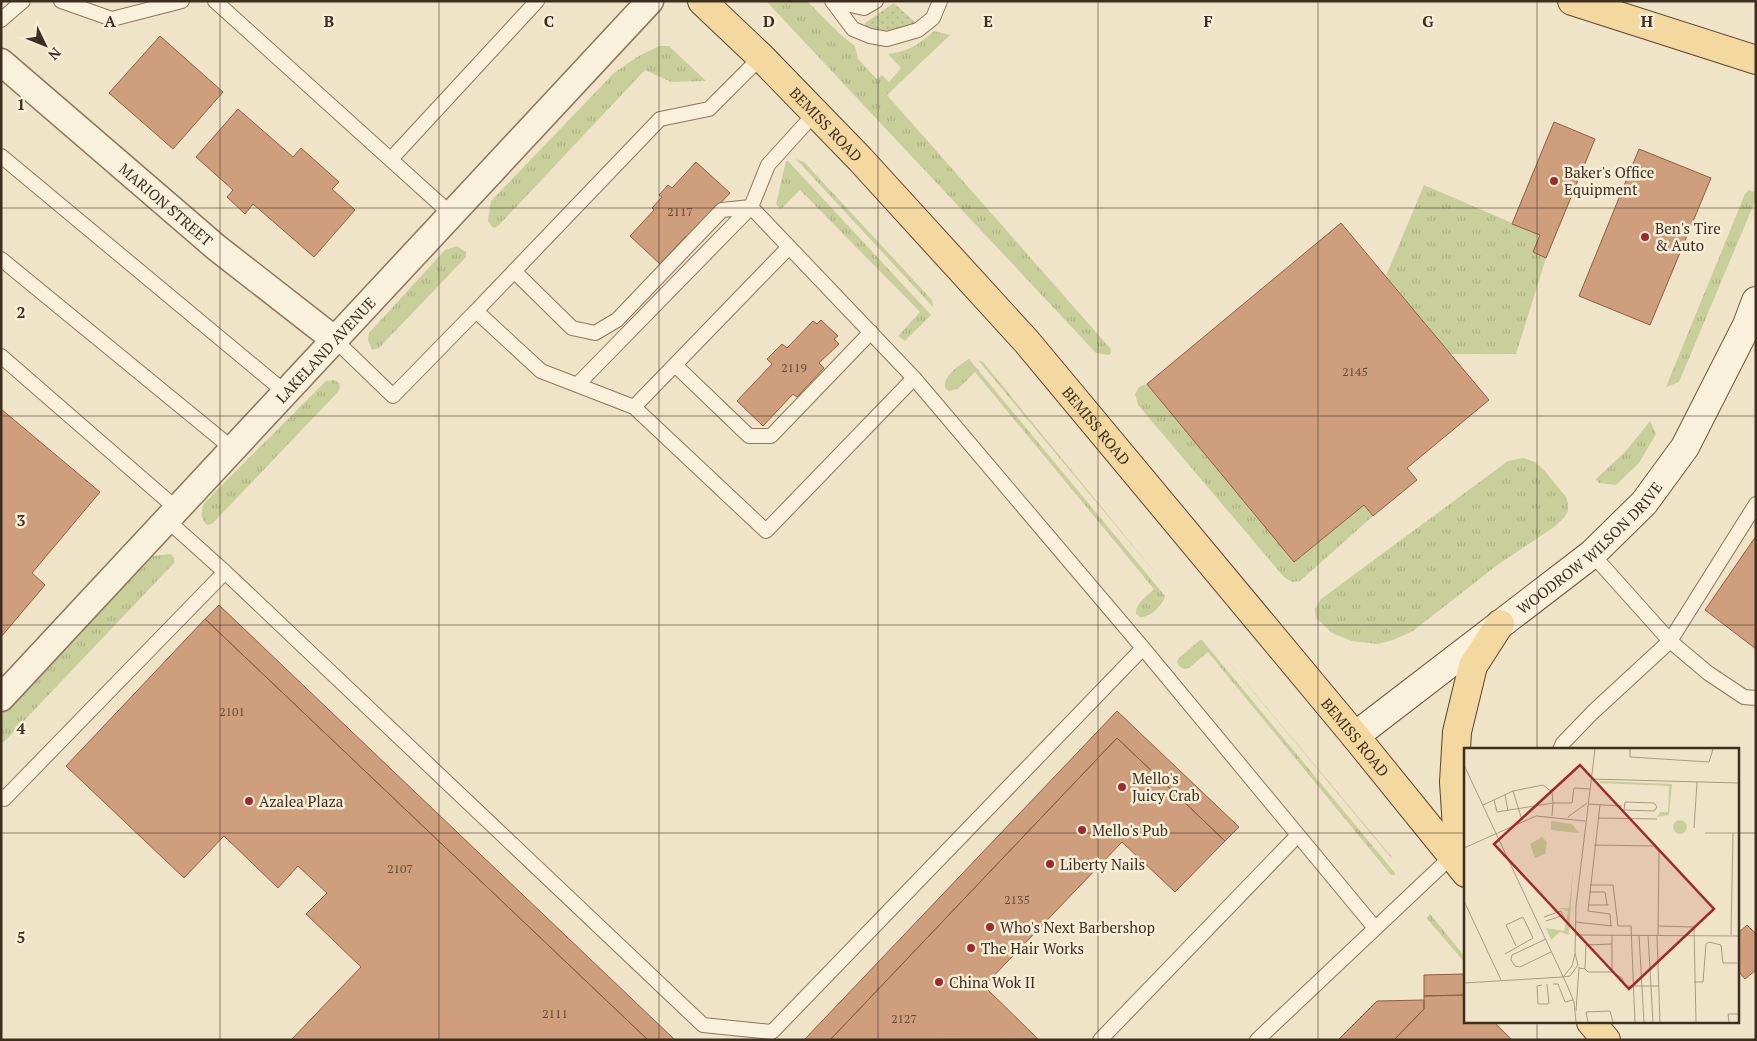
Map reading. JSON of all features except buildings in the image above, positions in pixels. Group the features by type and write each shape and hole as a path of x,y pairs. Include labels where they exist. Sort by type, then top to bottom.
{"main road":[{"name":"BEMISS ROAD","path":"702,1 816,112 1027,342 1461,861"},
{"path":"1572,1 1756,60"},
{"name":"WOODROW WILSON DRIVE","path":"1355,736 1592,554 1644,503 1685,447 1753,319"},
{"path":"1461,861 1454,782 1457,732 1473,666 1500,624"}],"street":[{"name":"LAKELAND AVENUE","path":"1,698 650,1"},
{"name":"MARION STREET","path":"1,62 217,248 335,340"}],"lane":[{"path":"1,20 23,1"},
{"path":"61,1 112,19 182,1"},
{"path":"215,1 452,214"},
{"path":"391,159 537,1"},
{"path":"832,1 864,8 876,1"},
{"path":"832,1 853,29 870,36 887,39 918,30 933,18 940,1"},
{"path":"335,340 393,396 660,118 709,109 761,57"},
{"path":"577,385 751,207 768,165 816,112"},
{"path":"1,156 286,393"},
{"path":"514,271 572,328 594,333 617,320 722,210 751,207"},
{"path":"751,207 914,378 1144,648 1375,928"},
{"path":"634,407 790,247"},
{"path":"1,259 233,449"},
{"path":"476,311 541,372 634,407 766,531 914,378"},
{"path":"675,365 749,436 771,436 870,332"},
{"path":"1,356 172,515 225,572 703,1025 772,1032 1144,648"},
{"path":"1561,748 1563,743 1593,712 1670,641 1756,504"},
{"path":"1592,554 1670,641 1708,673 1744,697 1756,698"},
{"path":"1,796 4,799 225,572"},
{"path":"1100,1040 1298,835"},
{"path":"1257,1040 1375,928 1461,861"}],"green space":[{"path":"766,1 807,1 841,35 855,46 858,59 877,79 882,75 889,82 901,68 888,54 913,47 934,31 950,35 887,95 1110,348 1111,353 1109,355 1096,353"},
{"path":"894,3 916,23 890,32 877,32 865,27 865,23"},
{"path":"659,46 669,46 706,81 671,82 645,70 499,225 495,228 492,227 488,221 491,201 614,73 637,57"},
{"path":"796,159 804,162 932,300 933,307"},
{"path":"786,161 931,315 905,341 898,336 920,312 800,190 780,209 776,204"},
{"path":"1424,185 1540,235 1533,252 1546,258 1516,354 1451,354 1386,276"},
{"path":"1749,190 1756,192 1756,199 1679,382 1666,387 1745,194"},
{"path":"457,246 466,252 466,257 379,348 372,350 368,340 369,333 445,250"},
{"path":"969,359 1165,596 1162,603 1152,613 1140,617 1136,614 1136,610 1140,603 1154,589 975,372 958,389 949,391 945,388 946,379 949,375"},
{"path":"978,360 983,362 1166,586"},
{"path":"334,380 339,383 338,392 212,524 207,525 202,515 204,503 326,381"},
{"path":"1147,384 1294,562 1364,505 1373,516 1300,581 1292,582 1284,577 1138,405 1135,394 1139,387"},
{"path":"1650,421 1656,434 1639,463 1616,485 1599,483 1596,479 1626,451"},
{"path":"1523,458 1535,462 1544,470 1566,497 1568,511 1564,518 1554,527 1496,566 1413,631 1393,640 1378,644 1352,641 1332,633 1316,618 1315,609 1321,599 1508,461"},
{"path":"171,554 174,558 174,563 1,743 1,715 153,556"},
{"path":"1202,640 1395,875 1391,875 1208,652 1189,668 1184,669 1179,666 1177,662 1179,658"},
{"path":"1211,641 1391,856 1392,859"},
{"path":"1430,914 1464,956 1464,962 1429,921 1427,918"}],"place":[{"name":"Baker's Office Equipment","path":"1554,181"},
{"name":"Ben's Tire & Auto","path":"1645,237"},
{"name":"Mello's Juicy Crab","path":"1122,787"},
{"name":"Azalea Plaza","path":"249,801"},
{"name":"Mello's Pub","path":"1082,830"},
{"name":"Liberty Nails","path":"1050,864"},
{"name":"Who's Next Barbershop","path":"990,927"},
{"name":"The Hair Works","path":"971,948"},
{"name":"China Wok II","path":"939,982"}]}
